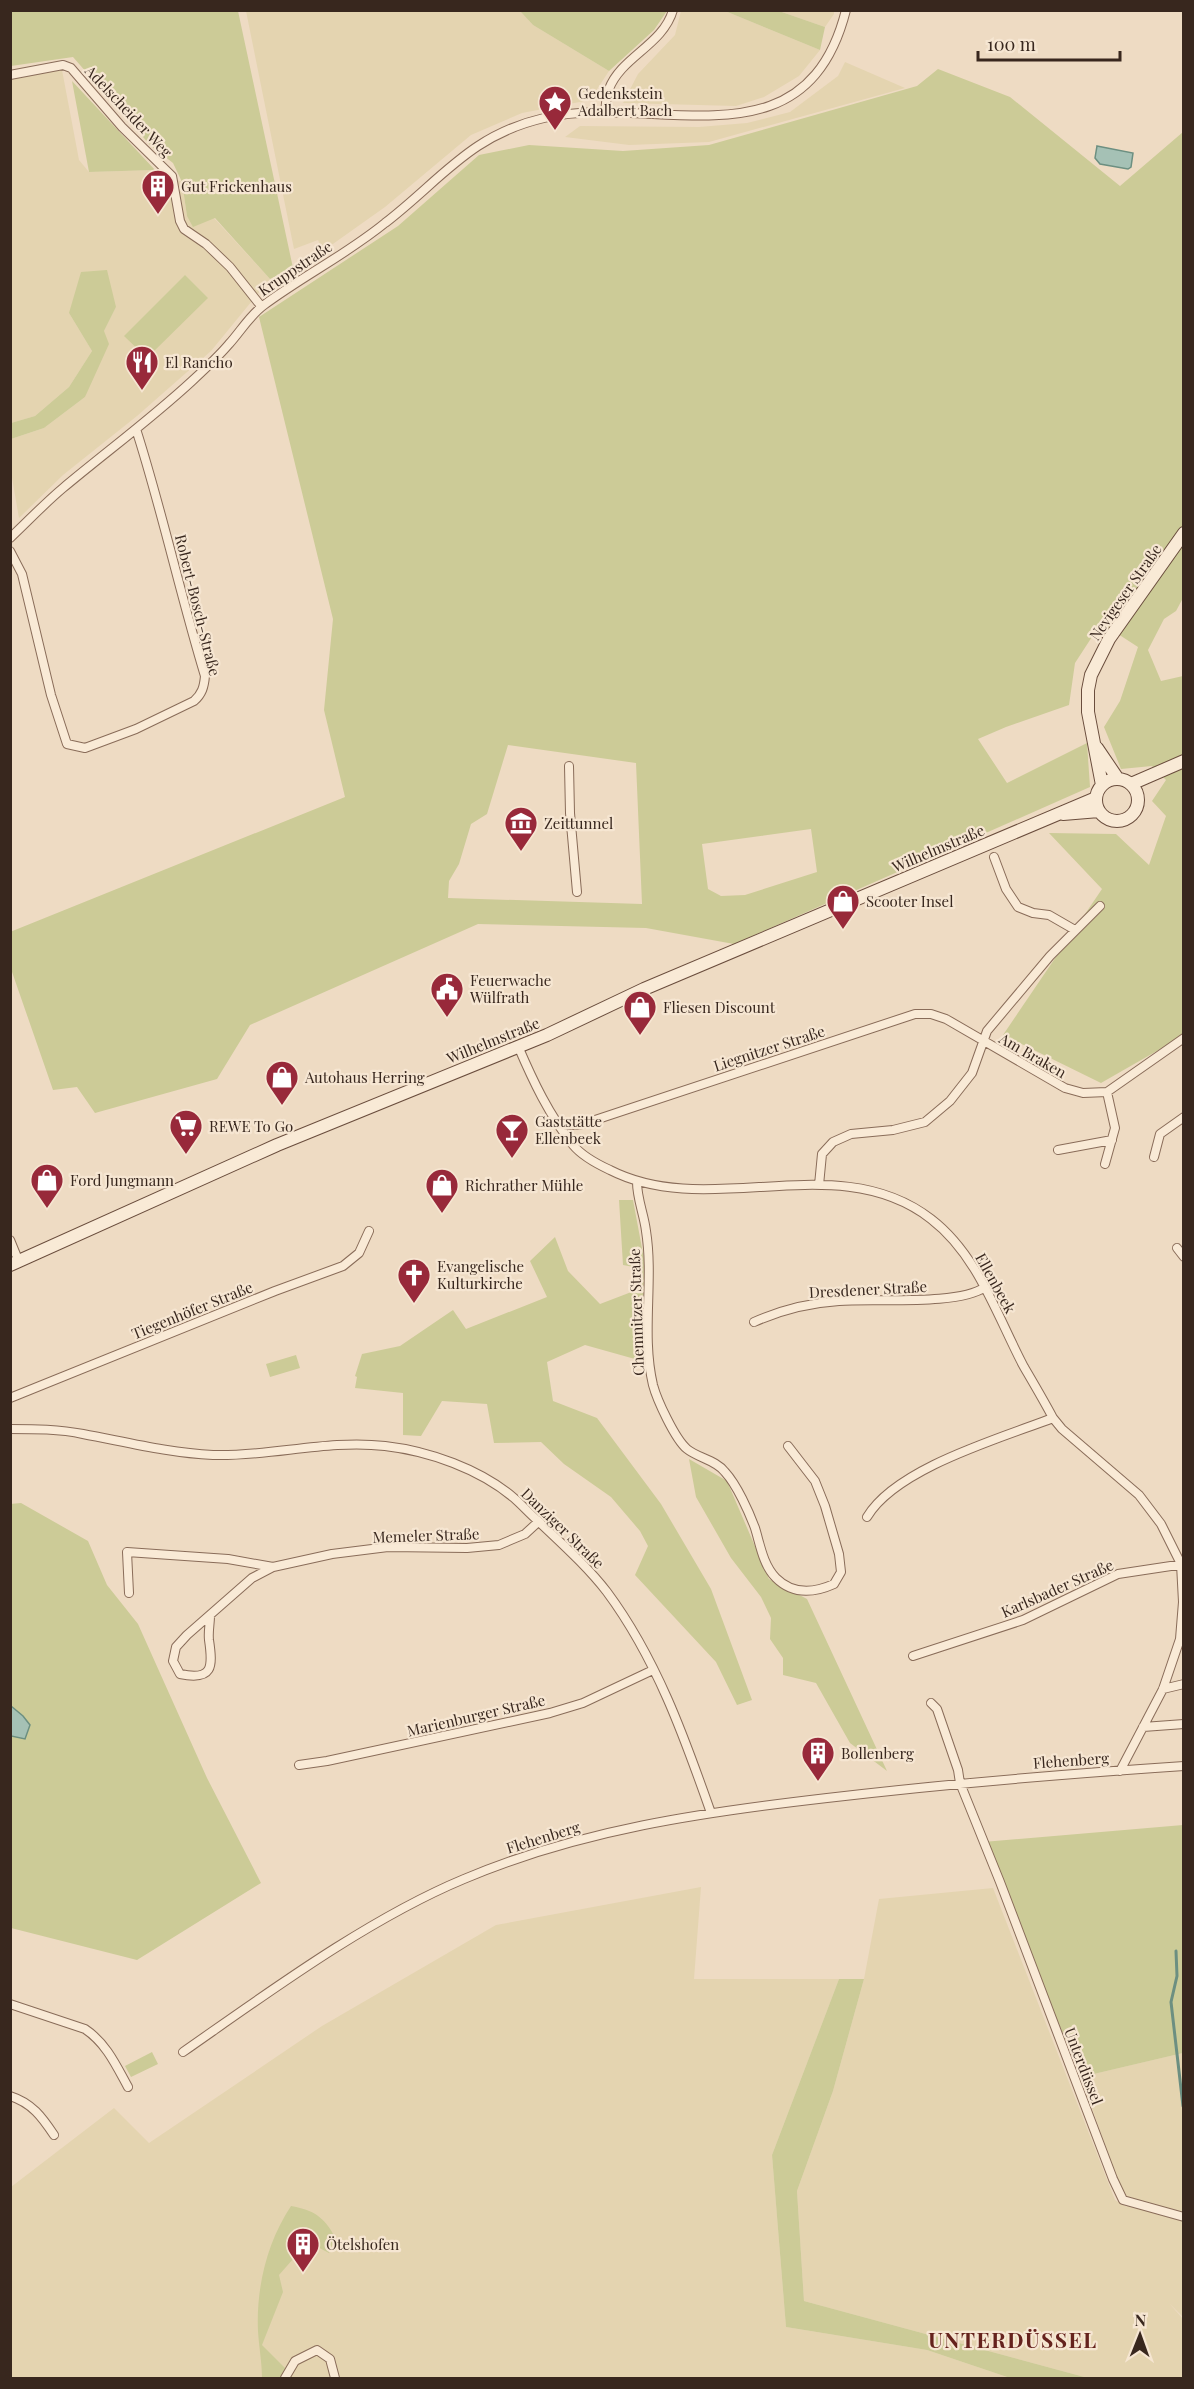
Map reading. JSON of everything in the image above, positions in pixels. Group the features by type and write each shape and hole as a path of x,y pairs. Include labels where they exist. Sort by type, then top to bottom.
{"main road":[{"name":"Nevigeser Straße","path":"1116,777 1097,753 1091,740 1088,690 1096,662 1108,639 1184,533"},
{"name":"Nevigeser Straße","path":"1097,753 1101,783"},
{"path":"1134,789 1184,762"},
{"path":"1116,777 1134,789 1137,807 1126,819 1110,820 1099,812 1096,798 1101,783 1116,777"},
{"name":"Wilhelmstraße","path":"15,1264 278,1145 547,1035 644,989 1096,798"},
{"name":"Wilhelmstraße","path":"1053,815 1099,812"}],"street":[{"path":"605,112 606,97 611,84 622,70 658,36 669,21 673,10"},
{"name":"Kruppstraße","path":"10,538 61,490 205,369 261,306 303,276 362,241 475,146 503,130 564,114 605,112 719,116 746,114 777,103 799,89 814,75 832,50 846,10"},
{"name":"Adelscheider Weg","path":"10,75 63,65 71,68 122,127 172,176 180,220 184,229 206,244 230,267 261,306"},
{"name":"Robert-Bosch-Straße","path":"10,551 22,573 51,695 67,744 85,748 136,729 199,697 204,687 205,676 136,429"},
{"path":"569,766 570,813 577,892"},
{"path":"994,857 1006,889 1018,907 1033,913 1049,915 1075,930"},
{"path":"819,1185 822,1154 833,1142 851,1134 892,1130 926,1122 950,1101 972,1073 987,1031 1075,930 1101,906"},
{"name":"Liegnitzer Straße","path":"560,1126 583,1124 915,1014 931,1014 946,1019 983,1042"},
{"path":"1106,1164 1115,1128 1107,1092 1184,1038"},
{"name":"Am Braken","path":"983,1042 1065,1088 1083,1093 1107,1092"},
{"name":"Ellenbeek","path":"518,1046 536,1087 560,1126 574,1146 595,1163 636,1182 672,1188 709,1190 819,1185 867,1190 894,1198 931,1219 968,1257 1053,1418 1062,1429 1139,1495 1161,1524 1182,1564 1183,1602 1180,1639 1163,1689 1120,1771"},
{"path":"1154,1157 1160,1134 1184,1117"},
{"path":"1058,1150 1112,1140"},
{"name":"Chemnitzer Straße","path":"636,1182 646,1231 647,1322 652,1380 659,1402 679,1440 687,1449 714,1462 725,1471 747,1511 761,1552 775,1578 792,1588 809,1592 834,1584 841,1572 839,1554 815,1481 788,1446"},
{"name":"Tiegenhöfer Straße","path":"10,1398 275,1291 343,1266 359,1253 369,1231"},
{"path":"10,1240 15,1264"},
{"path":"1177,1248 1184,1257"},
{"name":"Dresdener Straße","path":"754,1322 778,1311 798,1306 848,1300 949,1298 977,1293 985,1287"},
{"path":"867,1516 888,1491 918,1474 960,1454 1053,1418"},
{"name":"Danziger Straße","path":"10,1429 43,1429 82,1434 168,1451 213,1455 357,1445 410,1450 447,1461 480,1476 513,1497 582,1563 607,1592 653,1670 683,1733 711,1813"},
{"name":"Memeler Straße","path":"210,1616 209,1638 212,1663 208,1672 196,1677 180,1674 173,1661 176,1647 187,1635 252,1578 273,1567 332,1554 388,1547 467,1548 499,1545 525,1534 538,1522"},
{"name":"Memeler Straße","path":"129,1593 127,1552 228,1559 273,1567"},
{"name":"Karlsbader Straße","path":"913,1656 1023,1620 1118,1574 1182,1564"},
{"name":"Marienburger Straße","path":"299,1765 550,1713 583,1703 653,1670"},
{"path":"1163,1689 1184,1684"},
{"path":"931,1703 937,1709 958,1770 960,1783"},
{"path":"1143,1727 1184,1724"},
{"name":"Flehenberg","path":"183,2052 355,1937 462,1880 519,1858 588,1837 711,1813 960,1783 1184,1767"},
{"name":"Unterdüssel","path":"960,1783 1123,2200 1184,2217"},
{"path":"10,2004 85,2029 95,2035 102,2042 128,2087"},
{"path":"10,2096 34,2108 54,2135"},
{"path":"285,2379 295,2361 317,2350 330,2359 335,2379"}],"shaded area":[{"path":"10,11 238,11 293,268 270,279 215,218 193,227 187,216 182,182 173,163 150,145 73,57 11,66"},
{"path":"246,11 520,11 533,25 609,71 590,100 522,113 471,135 385,207 323,251 318,240 294,249"},
{"path":"520,11 667,11 654,30 609,71 533,25"},
{"path":"681,11 725,11 820,50 799,76 764,97 736,106 623,103 638,74 675,35"},
{"path":"725,11 779,11 825,27 820,50"},
{"path":"779,11 834,11 834,14 825,27"},
{"path":"845,62 905,88 709,142 629,145 565,137 580,126 699,127 747,123 790,112 838,76"},
{"path":"938,69 1010,97 1120,186 1183,132 1183,598 1176,611 1164,619 1148,650 1161,681 1183,676 1183,1036 1101,1083 1003,1035 1102,889 1049,833 1116,834 1149,865 1166,816 1152,801 1166,780 1152,766 1121,769 1104,727 1120,701 1138,647 1101,623 1075,663 1069,705 978,739 1007,783 1087,743 1090,787 734,944 646,928 478,924 250,1025 217,1079 95,1113 77,1087 53,1090 11,969 10,932 345,797 324,710 333,619 259,317 398,226 479,155 529,145 623,151 709,145 917,86","holes":["508,745 636,763 642,904 448,898 449,881 459,864 471,824 487,814","811,829 817,872 745,895 721,896 708,889 702,844"]},
{"path":"62,70 79,160 89,172 155,170 182,182 187,216 214,218 270,279 211,351 137,416 63,475 19,518 11,472 11,439 44,428 85,397 104,331 116,307 69,313 92,351 69,387 35,416 11,423 11,79"},
{"path":"72,81 155,170 89,172"},
{"path":"1097,146 1133,153 1131,167 1128,169 1100,164 1095,158"},
{"path":"107,270 116,307 104,331 109,344 85,397 44,428 11,439 11,423 35,416 69,387 92,351 69,313 81,272"},
{"path":"185,275 208,298 147,358 124,336"},
{"path":"619,1200 633,1200 644,1259 642,1361 585,1345 547,1362 553,1401 597,1418 661,1504 711,1589 752,1700 737,1705 716,1662 635,1575 648,1546 640,1531 611,1497 564,1464 541,1442 494,1443 487,1404 442,1401 421,1436 403,1435 403,1393 355,1388 357,1377 355,1376 362,1354 400,1346 453,1310 466,1329 547,1297 530,1261 555,1237 568,1271 600,1304 634,1291 634,1267 623,1265"},
{"path":"296,1355 300,1368 270,1377 266,1364"},
{"path":"689,1459 727,1481 769,1579 807,1599 887,1771 850,1743 816,1683 783,1675 783,1658 770,1639 771,1618 761,1597 731,1558 696,1497"},
{"path":"21,1503 88,1541 107,1585 138,1624 207,1778 261,1883 137,1960 11,1928 10,1504"},
{"path":"11,1706 30,1725 25,1739 11,1736"},
{"path":"1183,1825 1183,2053 1081,2077 983,1842"},
{"path":"701,1887 694,1979 839,1979 772,2155 786,2327 927,2350 1010,2378 11,2378 11,2187 114,2108 149,2143 322,2026 496,1925"},
{"path":"993,1888 1115,2200 1127,2207 1081,2077 1183,2053 1183,2317 1169,2303 1183,2319 1183,2378 1088,2378 804,2301 797,2191 833,2091 864,1979 879,1899"},
{"path":"839,1979 864,1979 833,2091 797,2191 804,2301 1088,2378 1010,2378 927,2350 786,2327 772,2155"},
{"path":"152,2052 158,2064 131,2077 125,2066"},
{"path":"291,2206 318,2216 327,2224 335,2237 329,2253 308,2242 279,2275 283,2292 262,2345 288,2371 283,2378 262,2378 258,2331 261,2282 269,2250"}],"waterway":[{"path":"1176,1951 1177,1976 1171,2002 1183,2106"}],"place":[{"name":"Gedenkstein Adalbert Bach","path":"555,131"},
{"name":"Gut Frickenhaus","path":"158,215"},
{"name":"El Rancho","path":"142,391"},
{"name":"Zeittunnel","path":"521,852"},
{"name":"Scooter Insel","path":"843,930"},
{"name":"Feuerwache Wülfrath","path":"447,1018"},
{"name":"Fliesen Discount","path":"640,1036"},
{"name":"Autohaus Herring","path":"282,1106"},
{"name":"REWE To Go","path":"186,1155"},
{"name":"Gaststätte Ellenbeek","path":"512,1159"},
{"name":"Ford Jungmann","path":"47,1209"},
{"name":"Richrather Mühle","path":"442,1214"},
{"name":"Evangelische Kulturkirche","path":"414,1304"},
{"name":"Bollenberg","path":"818,1782"},
{"name":"Ötelshofen","path":"303,2273"}],"district":[{"name":"UNTERDÜSSEL","path":"1013,2339"}]}
